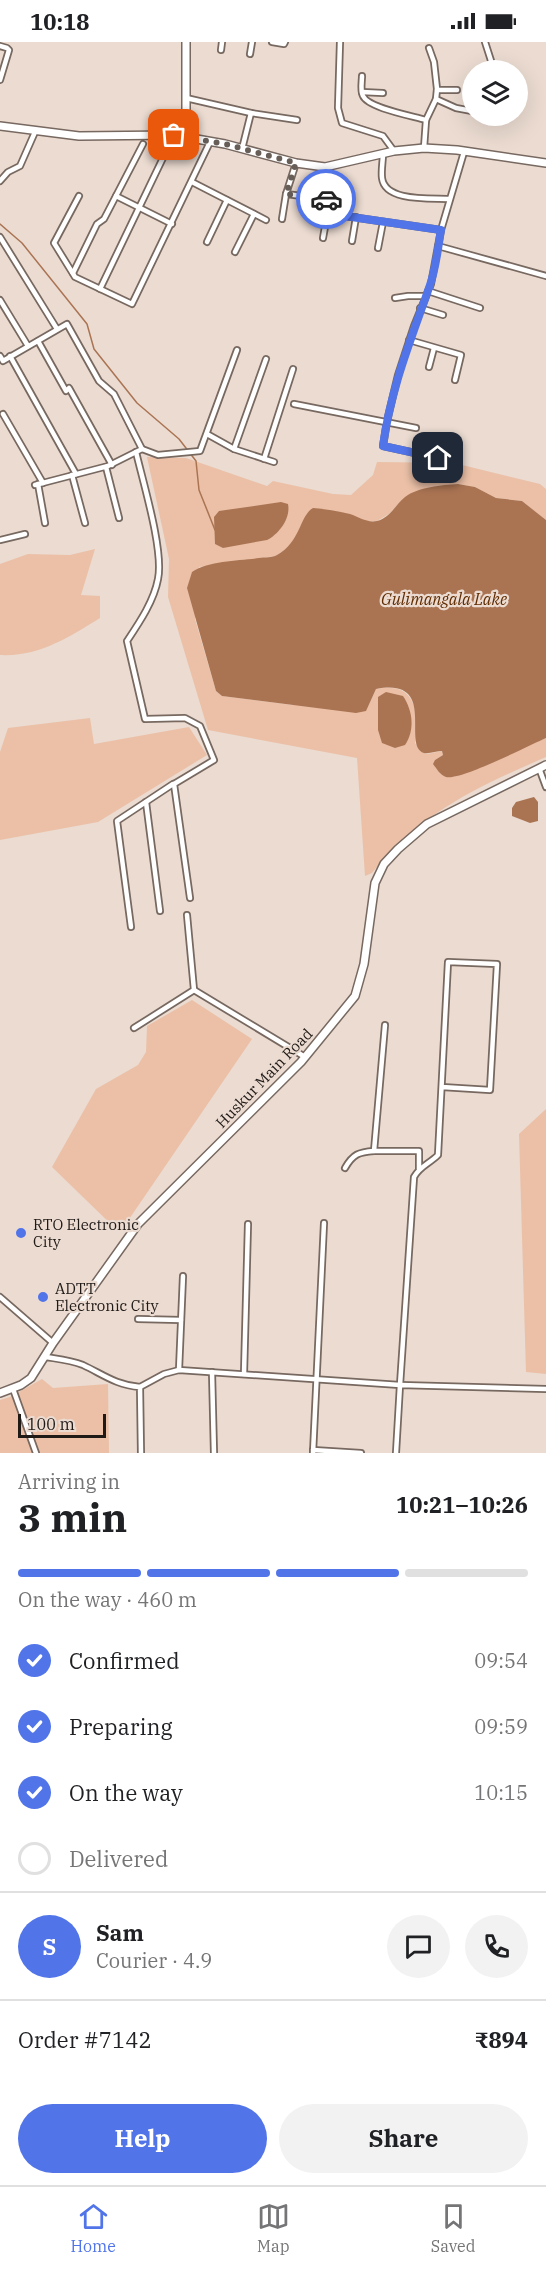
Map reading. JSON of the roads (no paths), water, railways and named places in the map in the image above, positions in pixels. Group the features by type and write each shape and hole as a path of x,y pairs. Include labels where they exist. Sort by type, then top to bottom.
{"main road":[{"path":"186,42 189,138"},
{"path":"0,126 79,136 174,135 225,144 296,163 325,167 383,153 424,148 546,163"},
{"name":"Huskur Main Road","path":"0,1393 13,1389 31,1378 53,1343 138,1224 306,1057 355,996 363,964 375,882 384,864 427,824 542,767"}],"street":[{"path":"221,50 222,42"},
{"path":"250,54 252,42"},
{"path":"272,42 284,44 285,42"},
{"path":"340,42 338,108 342,123 383,136 394,151"},
{"path":"485,42 491,60"},
{"path":"0,46 9,50 0,80"},
{"path":"424,148 426,120 436,99 437,90 434,62 429,48"},
{"path":"362,76 363,98 393,111 426,120"},
{"path":"437,90 457,90"},
{"path":"362,92 383,93"},
{"path":"186,98 251,113 297,120"},
{"path":"436,99 462,109"},
{"path":"242,149 251,113"},
{"path":"0,181 8,172 20,166 35,132"},
{"path":"100,289 174,135"},
{"path":"79,196 54,243 75,277 127,303 134,302 210,142"},
{"path":"73,273 97,224 104,219 143,144"},
{"path":"438,458 383,446 387,421 409,340 427,294 449,199 464,152"},
{"path":"383,153 382,178 386,189 394,195 449,199"},
{"path":"282,219 286,194 296,163"},
{"path":"192,182 266,220"},
{"path":"286,194 327,199 328,210 323,238"},
{"path":"116,196 172,224"},
{"path":"309,196 309,217 326,222"},
{"path":"207,242 227,200"},
{"path":"328,210 331,214 441,230"},
{"path":"235,252 254,214"},
{"path":"352,241 356,218"},
{"path":"378,248 383,222"},
{"path":"0,237 57,329"},
{"path":"438,246 546,276"},
{"path":"394,298 427,294 480,308"},
{"path":"0,300 28,346"},
{"path":"420,308 443,315"},
{"path":"0,356 3,361 67,324 99,381 114,394 142,449 158,455 200,451 237,350"},
{"path":"409,340 461,356 455,380"},
{"path":"38,341 66,390 69,388 109,466 119,518"},
{"path":"429,367 435,348"},
{"path":"10,356 74,475 85,523"},
{"path":"234,449 266,359"},
{"path":"264,459 293,369"},
{"path":"294,404 416,428"},
{"path":"3,414 39,484 45,523"},
{"path":"207,434 234,449 274,462"},
{"path":"39,484 109,466 142,449"},
{"path":"130,927 117,821 214,760 200,726 185,718 146,719 127,641 153,593 159,568 156,539 136,452"},
{"path":"0,540 25,534"},
{"path":"542,767 546,787"},
{"path":"174,784 190,898"},
{"path":"146,802 160,911"},
{"path":"188,915 194,990"},
{"path":"396,1453 414,1177 419,1169 438,1155 448,962 497,964 490,1090 442,1087"},
{"path":"194,990 306,1057"},
{"path":"134,1028 194,990"},
{"path":"374,1150 385,1025"},
{"path":"345,1168 354,1155 374,1150 419,1151 419,1169"},
{"path":"324,1223 313,1452 361,1453"},
{"path":"244,1374 248,1224"},
{"path":"179,1370 183,1276"},
{"path":"0,1297 53,1343"},
{"path":"138,1319 181,1320"},
{"path":"45,1357 67,1360 81,1365 119,1384 140,1386 164,1374 179,1370 400,1385 546,1389"},
{"path":"212,1372 214,1453"},
{"path":"140,1386 141,1453"},
{"path":"13,1389 36,1453"}],"water":[{"name":"Gulimangala Lake","path":"458,484 475,487 496,498 522,501 546,520 546,738 465,774 446,777 433,764 443,755 442,751 424,753 418,748 413,702 407,693 395,688 376,689 366,711 356,713 222,696 216,691 187,588 192,572 216,563 277,555 290,544 305,517 313,508 377,521 385,517 410,494 430,487"},
{"path":"281,502 288,504 288,515 280,530 267,540 223,548 215,544 214,517 219,511"},
{"path":"386,692 403,696 412,720 405,745 395,748 382,743 378,730 378,697"},
{"path":"534,797 538,802 538,821 530,823 512,816 512,808 516,802"}],"waterway":[{"path":"0,224 22,243 87,324 94,349 137,403 179,439 196,461 199,490 215,530"}],"place":[{"name":"RTO Electronic City","path":"21,1233"},
{"name":"ADTT Electronic City","path":"43,1297"}]}
